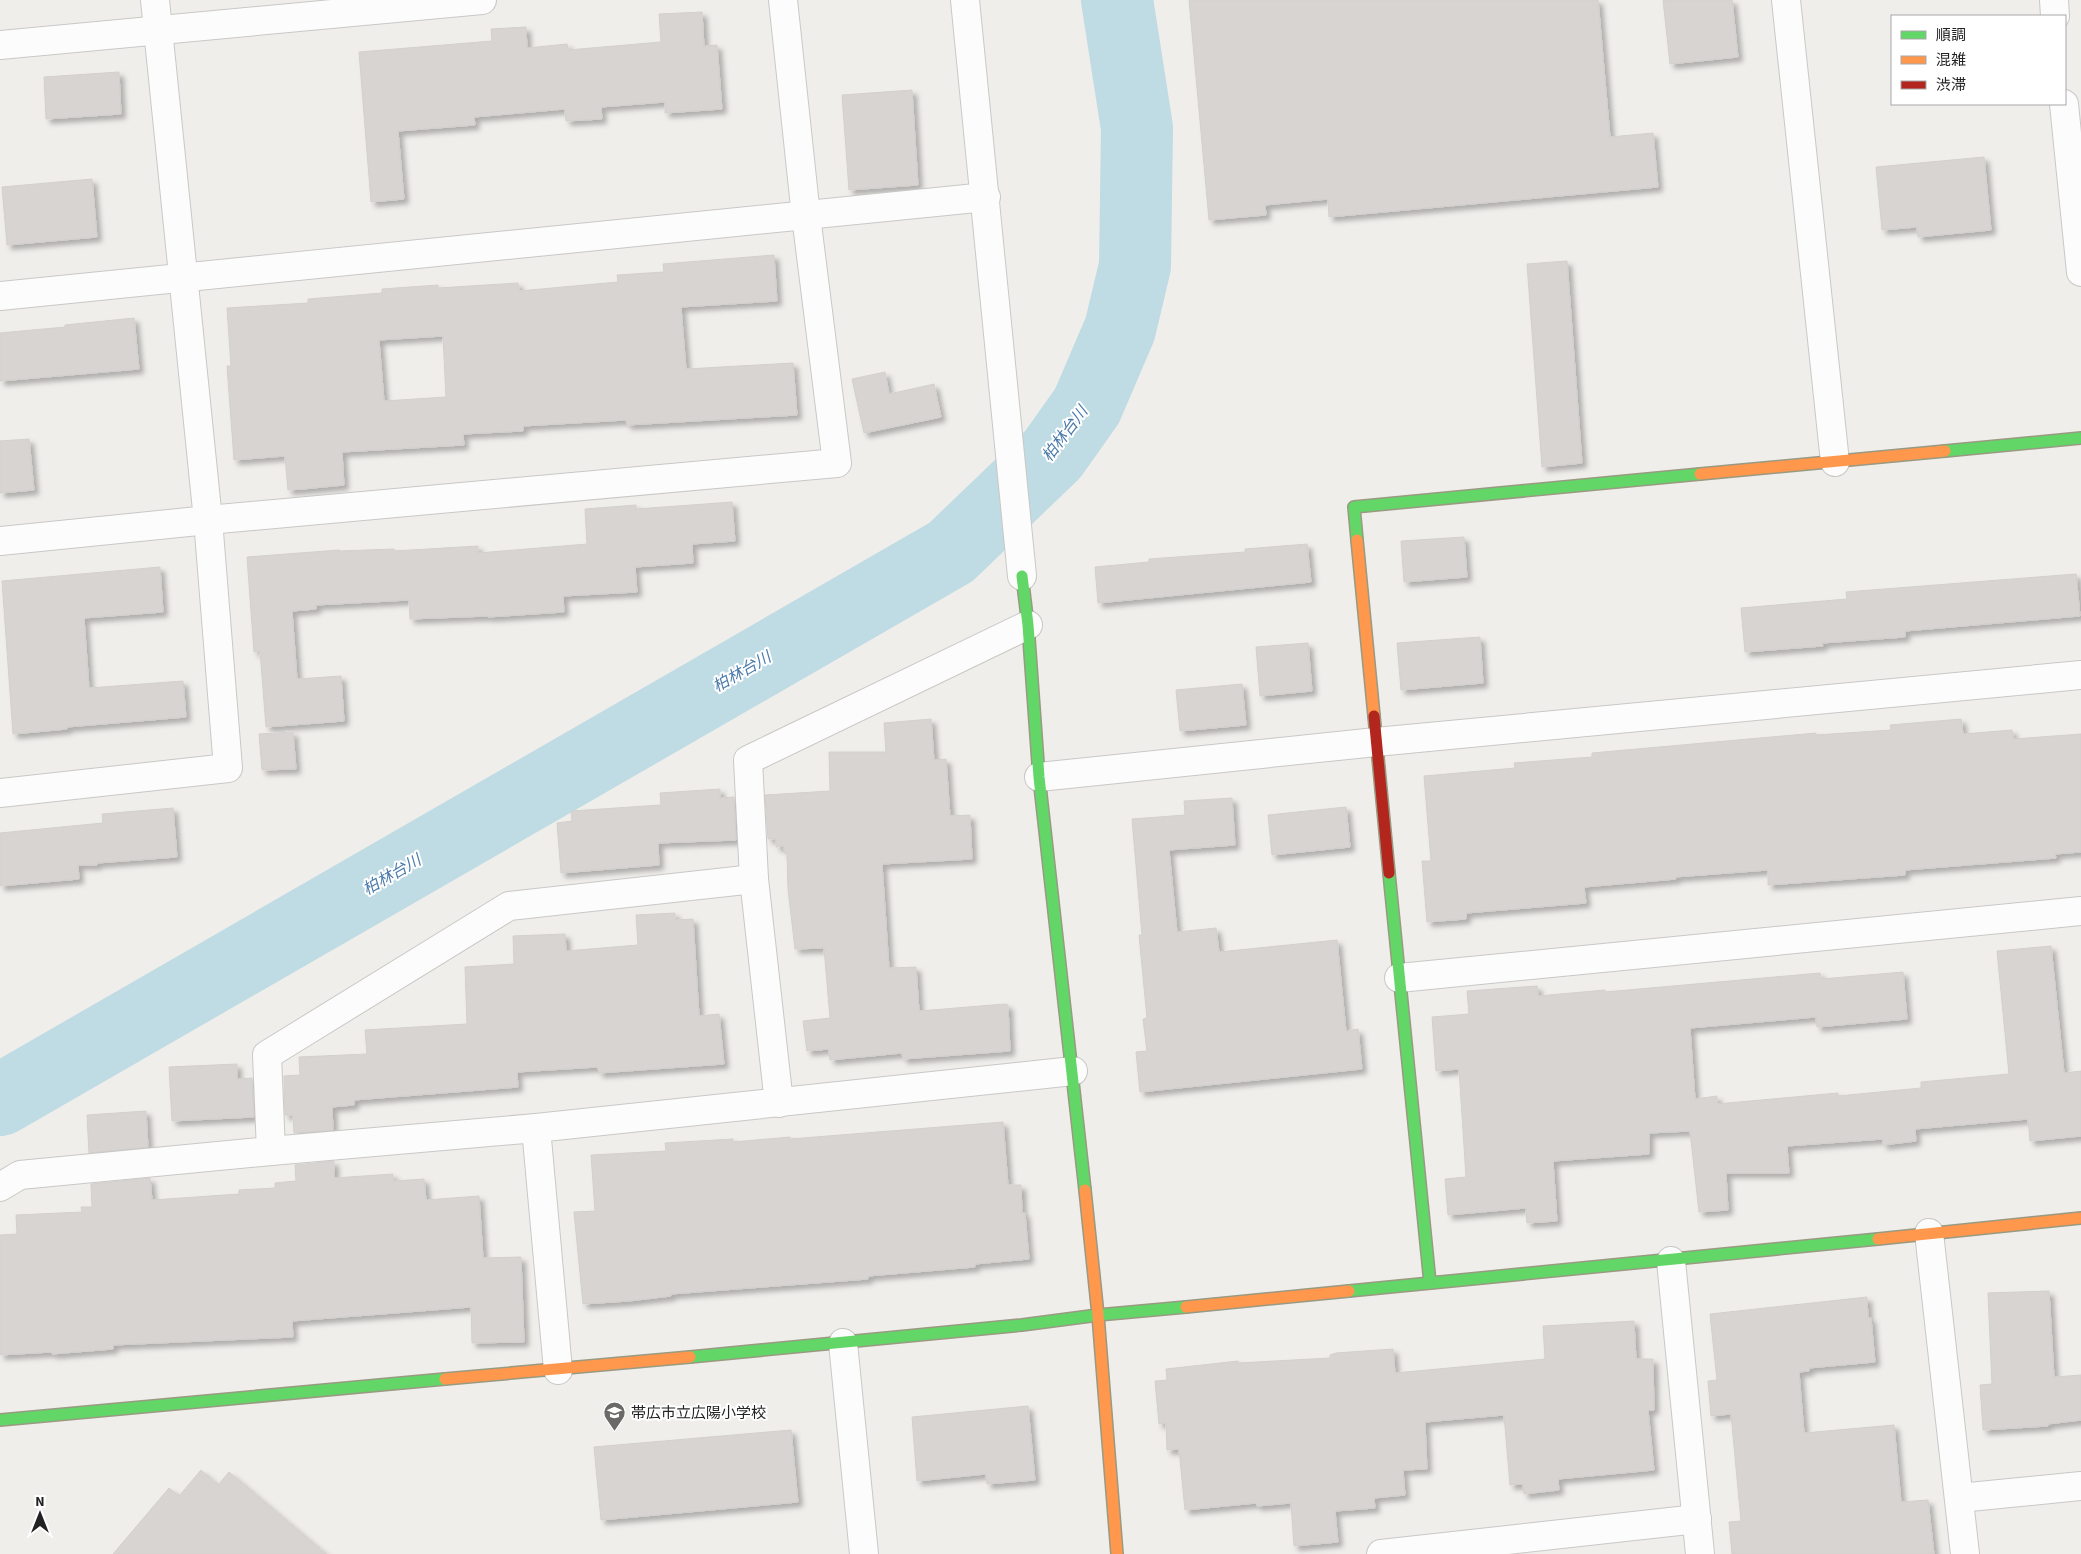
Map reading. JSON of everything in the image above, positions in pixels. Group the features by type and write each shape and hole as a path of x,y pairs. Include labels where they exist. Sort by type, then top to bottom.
{"street":[{"path":"0,793 228,768 208,520 155,0"},
{"path":"0,45 482,0"},
{"path":"0,541 208,520 836,463 782,0"},
{"path":"965,0 986,197 997,335 1028,625 1039,777 1073,1071 1098,1316 1117,1554"},
{"path":"1786,0 1835,462"},
{"path":"2054,0 2056,15"},
{"path":"2064,105 2076,175 2081,272"},
{"path":"0,296 986,197"},
{"path":"1430,1284 1354,507 2081,438"},
{"path":"779,1103 754,879 748,760 1028,625"},
{"path":"1039,777 1376,742 2081,675"},
{"path":"271,1151 267,1055 509,906 754,879"},
{"path":"1399,978 2081,911"},
{"path":"0,1187 20,1176 271,1151 536,1128 1073,1071"},
{"path":"536,1128 558,1370"},
{"path":"0,1420 843,1344 1022,1326 1098,1316 1671,1261 2081,1218"},
{"path":"1929,1234 1965,1554"},
{"path":"1671,1261 1700,1554"},
{"path":"843,1344 864,1554"},
{"path":"1959,1498 2081,1486"},
{"path":"1381,1554 1430,1552 1697,1519"}],"building":[{"path":"1189,0 1598,0 1610,137 1653,133 1658,187 1329,217 1328,199 1265,205 1266,215 1209,220"},
{"path":"1663,0 1732,0 1738,57 1670,64"},
{"path":"702,12 704,46 717,45 722,109 665,113 665,102 601,107 602,119 566,121 565,109 474,117 475,125 398,131 404,199 371,202 359,52 492,41 491,29 526,27 527,48 567,44 568,50 661,42 659,14"},
{"path":"119,72 121,114 46,119 44,77"},
{"path":"912,90 918,185 849,190 842,95"},
{"path":"1984,157 1991,230 1918,237 1917,227 1882,230 1876,167"},
{"path":"92,179 97,237 7,245 2,187"},
{"path":"774,255 777,301 681,307 686,369 793,363 797,415 627,425 626,420 523,426 523,431 463,434 464,445 342,452 344,485 303,489 288,490 285,456 234,460 227,366 231,366 227,308 308,303 308,299 382,293 382,289 438,285 438,288 518,283 519,291 618,282 617,275 664,272 663,264","holes":["443,336 446,397 384,401 379,340"]},
{"path":"1567,261 1582,463 1542,467 1527,264"},
{"path":"134,318 139,369 0,381 0,333"},
{"path":"885,372 889,394 934,384 941,417 864,433 852,379"},
{"path":"29,439 34,490 0,493 0,441"},
{"path":"732,502 735,541 692,544 693,563 635,567 637,592 563,596 564,612 488,617 410,619 409,600 316,605 316,609 292,611 297,679 341,676 344,721 266,727 260,651 254,652 247,557 339,550 394,549 394,551 478,546 478,553 587,544 585,509 636,505 636,509"},
{"path":"1464,537 1467,577 1404,582 1401,541"},
{"path":"1307,544 1311,582 1098,603 1095,567 1149,562 1149,559 1245,552 1245,549"},
{"path":"160,567 163,612 84,618 89,688 183,681 186,717 67,727 67,729 13,734 2,581"},
{"path":"2076,574 2080,616 1905,631 1905,637 1822,643 1823,646 1745,652 1741,608 1847,599 1846,592"},
{"path":"1480,637 1483,683 1401,690 1397,643"},
{"path":"1308,643 1312,691 1260,696 1256,647"},
{"path":"1242,684 1246,725 1180,731 1176,690"},
{"path":"931,719 934,760 946,759 950,816 970,815 972,859 882,864 889,968 916,967 919,1011 1008,1005 1010,1051 903,1059 902,1053 830,1060 829,1049 807,1051 803,1021 830,1018 824,948 795,949 788,889 787,854 785,854 784,846 776,847 776,839 768,839 765,795 830,791 829,752 886,752 884,723"},
{"path":"1961,719 1963,734 2012,730 2013,739 2081,734 2081,852 2055,854 2056,858 1905,870 1905,875 1768,885 1768,870 1675,877 1676,879 1584,887 1586,903 1466,913 1466,919 1427,922 1422,861 1431,861 1424,776 1515,768 1514,763 1592,757 1592,753 1816,733 1816,735 1891,730 1890,725"},
{"path":"293,732 296,769 262,770 259,734"},
{"path":"720,789 720,798 734,797 736,840 658,843 659,865 561,873 557,823 572,821 571,811 661,805 660,793"},
{"path":"1232,798 1235,845 1169,850 1177,932 1216,928 1219,952 1337,940 1346,1031 1358,1029 1362,1069 1140,1092 1136,1052 1147,1051 1143,1019 1147,1018 1139,935 1142,935 1132,819 1185,815 1184,801"},
{"path":"1346,807 1350,847 1272,855 1268,815"},
{"path":"173,808 177,857 97,863 97,865 78,865 79,879 0,886 0,833 103,823 102,814"},
{"path":"675,913 675,920 693,919 699,1016 719,1014 724,1064 599,1073 598,1067 517,1072 518,1087 354,1100 354,1105 332,1107 333,1130 294,1133 293,1115 285,1115 284,1076 300,1075 299,1057 367,1054 365,1030 467,1024 465,967 514,964 513,936 565,934 566,951 638,945 636,915"},
{"path":"2051,946 2064,1073 2081,1071 2081,1136 2030,1141 2028,1119 1915,1129 1916,1141 1883,1145 1883,1139 1787,1146 1789,1173 1726,1173 1728,1210 1699,1212 1690,1131 1649,1133 1649,1154 1553,1161 1557,1221 1527,1223 1526,1208 1448,1215 1445,1179 1466,1177 1459,1069 1436,1071 1432,1017 1469,1014 1467,991 1537,986 1538,996 1820,973 1821,979 1903,972 1907,1019 1817,1027 1816,1017 1690,1028 1695,1099 1717,1096 1717,1104 1838,1093 1838,1096 1921,1088 1921,1082 2009,1074 1997,951"},
{"path":"237,1064 237,1079 252,1078 254,1117 172,1121 169,1067"},
{"path":"146,1111 148,1147 89,1153 87,1115"},
{"path":"1003,1122 1008,1185 1021,1185 1022,1213 1025,1213 1029,1259 975,1264 975,1267 868,1276 868,1279 671,1294 671,1296 629,1301 583,1304 574,1212 595,1211 591,1155 666,1151 665,1143 733,1139 733,1142 790,1137 790,1139"},
{"path":"334,1161 334,1178 393,1174 393,1181 424,1179 426,1200 479,1196 483,1258 521,1257 524,1342 472,1343 471,1307 292,1321 293,1337 113,1345 113,1349 52,1354 52,1352 0,1355 0,1235 17,1234 16,1215 82,1212 81,1207 92,1207 91,1184 150,1178 152,1200 239,1194 239,1190 275,1188 275,1183 296,1181 295,1165"},
{"path":"2049,1291 2054,1377 2081,1375 2081,1420 2048,1424 2048,1426 1983,1430 1980,1385 1992,1384 1988,1293"},
{"path":"1867,1297 1868,1318 1871,1318 1875,1362 1809,1368 1809,1371 1799,1372 1804,1433 1894,1425 1901,1502 1928,1500 1934,1554 1732,1554 1729,1522 1741,1521 1731,1414 1711,1416 1708,1381 1717,1380 1710,1314"},
{"path":"1634,1321 1636,1359 1653,1359 1654,1410 1648,1410 1654,1470 1558,1479 1559,1490 1524,1494 1523,1484 1510,1485 1504,1415 1425,1422 1427,1469 1403,1470 1405,1495 1374,1498 1375,1508 1335,1511 1338,1542 1294,1546 1291,1503 1257,1506 1256,1503 1185,1510 1179,1449 1167,1450 1166,1423 1159,1424 1155,1381 1167,1380 1166,1369 1238,1361 1238,1363 1330,1358 1330,1355 1336,1353 1393,1349 1395,1373 1545,1359 1543,1326"},
{"path":"1028,1406 1035,1480 987,1484 986,1474 917,1481 912,1417"},
{"path":"791,1430 798,1502 601,1520 594,1447"},
{"path":"201,1470 218,1485 229,1472 326,1554 113,1554 169,1488 179,1496"}],"waterway":[{"name":"柏林台川","path":"0,1100 951,552 1053,454 1087,406 1120,329 1135,266 1137,128 1117,0"}],"traffic: fast":[{"path":"1945,451 2081,438"},
{"path":"1357,540 1354,507 1700,474"},
{"path":"1022,576 1028,625 1039,777 1085,1190"},
{"path":"1389,873 1430,1283"},
{"path":"1349,1291 1878,1239"},
{"path":"690,1357 1186,1307"},
{"path":"0,1420 445,1379"}],"traffic: slow":[{"path":"1700,474 1945,451"},
{"path":"1357,540 1374,716"},
{"path":"1085,1190 1098,1315 1117,1554"},
{"path":"1878,1239 2081,1218"},
{"path":"1186,1307 1349,1291"},
{"path":"445,1379 690,1357"}],"traffic: jam":[{"path":"1374,716 1389,873"}],"place":[{"name":"帯広市立広陽小学校","path":"615,1432"}]}
